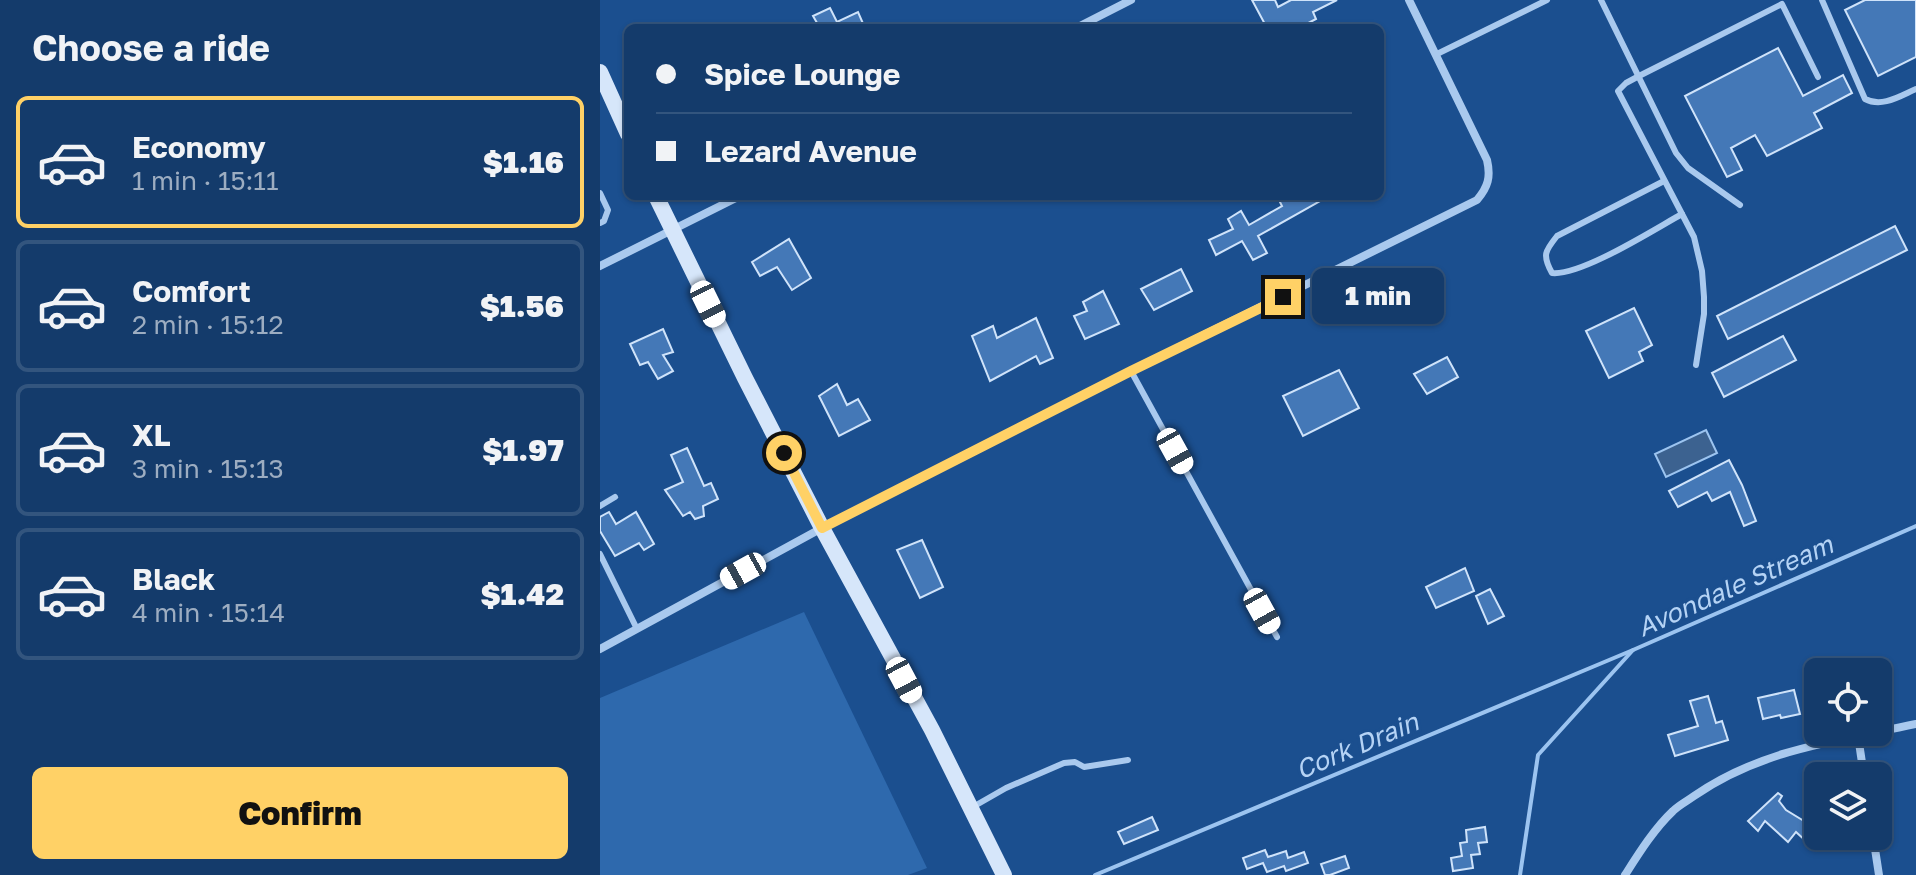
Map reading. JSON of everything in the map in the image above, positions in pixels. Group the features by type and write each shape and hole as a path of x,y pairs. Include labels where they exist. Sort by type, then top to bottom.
{"main road":[{"path":"600,72 624,125"},
{"path":"658,200 822,528 932,730 1004,875"}],"street":[{"path":"1084,24 1131,0"},
{"path":"600,649 822,528 1477,200 1487,189 1490,173 1487,160 1409,0"},
{"path":"600,266 732,200"},
{"path":"1892,729 1916,724"},
{"path":"1625,875 1644,845 1674,810 1712,784 1751,764 1810,746"},
{"path":"1875,850 1879,875"}],"lane":[{"path":"1437,54 1547,0"},
{"path":"1601,0 1681,161 1740,205"},
{"path":"1696,365 1704,314 1702,271 1694,237 1618,91 1639,76 1789,0"},
{"path":"1822,0 1865,99 1880,103 1916,89"},
{"path":"1782,4 1818,77"},
{"path":"1664,181 1557,236 1546,249 1546,262 1552,273 1562,274 1610,254 1682,214"},
{"path":"600,193 608,210 600,223"},
{"path":"1131,371 1277,637"},
{"path":"600,506 615,497"},
{"path":"600,554 637,629"},
{"path":"971,808 1006,788 1064,763 1075,762 1084,767 1128,760"}],"shaded area":[{"path":"1706,430 1717,453 1666,477 1655,454"},
{"path":"804,612 927,868 908,875 600,875 600,698"}],"building":[{"path":"1252,0 1275,0 1278,7 1291,0 1337,0 1313,12 1316,19 1307,24 1265,24"},
{"path":"1865,0 1916,0 1916,57 1878,76 1845,10"},
{"path":"830,8 837,22 858,12 863,24 818,24 813,16"},
{"path":"1778,48 1803,96 1843,75 1852,93 1814,113 1822,128 1767,156 1755,135 1731,148 1742,170 1727,177 1685,96"},
{"path":"1279,200 1322,200 1258,236 1267,253 1253,260 1242,241 1216,255 1209,240 1233,229 1228,219 1241,211 1249,225 1282,206"},
{"path":"1895,226 1907,250 1728,339 1717,316"},
{"path":"789,239 811,278 792,290 777,267 760,276 752,262"},
{"path":"1181,269 1192,291 1154,310 1141,289"},
{"path":"1103,291 1119,324 1085,339 1074,316 1087,311 1083,302"},
{"path":"1634,308 1652,345 1639,352 1643,361 1609,378 1586,331"},
{"path":"1036,318 1053,358 1040,364 1036,356 990,381 972,336 993,326 997,338"},
{"path":"663,329 673,352 663,355 673,371 658,379 648,362 640,365 630,344"},
{"path":"1783,336 1796,360 1724,397 1712,373"},
{"path":"1447,357 1458,377 1427,394 1414,374"},
{"path":"1339,370 1359,408 1303,436 1283,396"},
{"path":"837,384 847,405 858,399 870,420 839,436 819,396"},
{"path":"687,448 704,486 711,483 718,499 703,506 704,516 695,519 690,512 683,516 665,490 683,482 671,455"},
{"path":"1729,460 1756,521 1744,526 1730,492 1712,501 1707,492 1678,507 1669,491"},
{"path":"609,512 616,524 636,512 654,544 644,550 639,543 615,556 600,531 600,517"},
{"path":"922,540 943,587 920,598 897,550"},
{"path":"1465,568 1474,591 1436,608 1426,587"},
{"path":"1490,589 1504,616 1488,624 1476,596"},
{"path":"1794,690 1800,714 1763,719 1758,698"},
{"path":"1708,696 1716,723 1722,721 1728,740 1675,756 1668,735 1698,726 1690,701"},
{"path":"1778,793 1782,796 1779,801 1786,810 1804,821 1804,839 1796,832 1788,842 1765,821 1758,831 1748,821"},
{"path":"1152,817 1158,830 1124,844 1118,832"},
{"path":"1485,827 1487,842 1478,843 1480,854 1471,855 1473,868 1453,871 1451,858 1462,856 1460,843 1467,842 1466,830"},
{"path":"1265,850 1268,857 1286,851 1288,858 1304,852 1308,863 1286,871 1284,866 1267,872 1263,863 1247,869 1243,858"},
{"path":"1345,856 1349,868 1325,875 1321,864"}],"waterway":[{"name":"Avondale Stream","path":"1520,875 1538,755 1633,650 1916,526"},
{"name":"Cork Drain","path":"1095,875 1633,650"}],"route":[{"path":"784,453 822,528 1283,297"}]}
